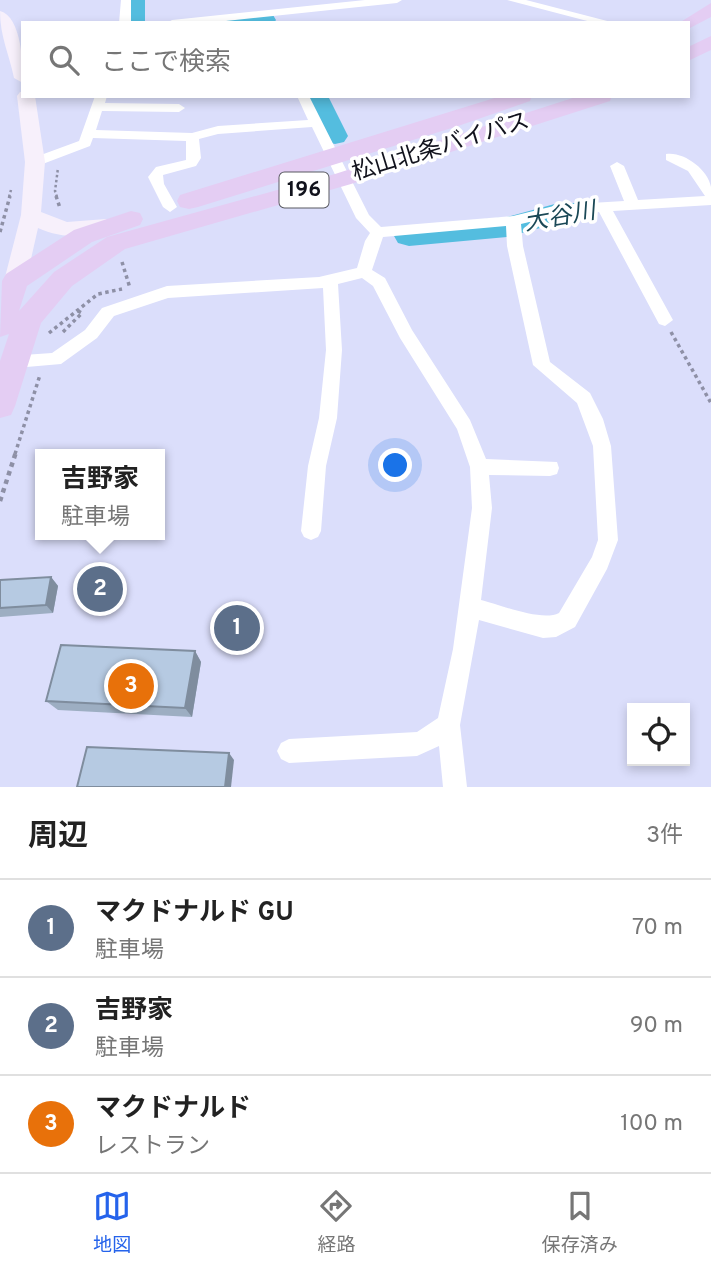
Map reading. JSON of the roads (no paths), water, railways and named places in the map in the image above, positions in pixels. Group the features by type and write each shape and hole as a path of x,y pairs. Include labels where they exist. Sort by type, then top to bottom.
{"highway":[{"path":"690,22 711,9"},
{"path":"690,54 711,42"},
{"name":"松山北条バイパス","path":"0,406 28,319 63,279 113,234 170,207 337,169 517,98"},
{"name":"松山北条バイパス","path":"113,234 595,98"},
{"name":"196","path":"8,282 113,234"},
{"path":"8,282 28,319"},
{"path":"0,326 8,282"}],"main road":[{"path":"0,16 17,52 21,69"},
{"path":"8,282 31,215 35,162 26,98"},
{"path":"31,215 56,230 113,234"}],"street":[{"path":"125,21 126,0"},
{"path":"267,0 270,18"},
{"path":"211,21 270,18 397,0"},
{"path":"512,0 601,21"},
{"path":"304,98 363,218 378,232 513,221 558,210 711,197 693,168"},
{"path":"35,162 85,143 99,102 179,108"},
{"path":"88,134 192,137 218,130 315,123"},
{"path":"170,207 154,180 155,174 158,170 191,163 194,158 192,137"},
{"path":"671,157 693,168 711,167"},
{"path":"617,166 633,205"},
{"path":"604,208 665,320"},
{"path":"470,607 543,627 556,626 567,620 600,562 608,540 602,446 594,419 584,398 542,365 515,246 513,221"},
{"path":"365,272 372,241 378,232"},
{"path":"15,361 55,359 91,334 108,312 167,292 330,281 365,272 379,282 406,334 464,425 474,446 479,467 482,508 464,649 448,725 455,787"},
{"path":"311,531 317,466 328,418 334,351 330,281"},
{"path":"479,467 550,468"},
{"path":"289,751 417,744 433,737 448,725"}],"waterway":[{"name":"大谷川","path":"134,0 134,21"},
{"name":"大谷川","path":"255,21 265,20"},
{"name":"大谷川","path":"316,98 335,136"},
{"name":"大谷川","path":"409,236 507,227 562,212 582,212"}],"place":[{"name":"吉野家","path":"100,589"},
{"name":"マクドナルド GU","path":"237,628"},
{"name":"マクドナルド","path":"131,686"}]}
